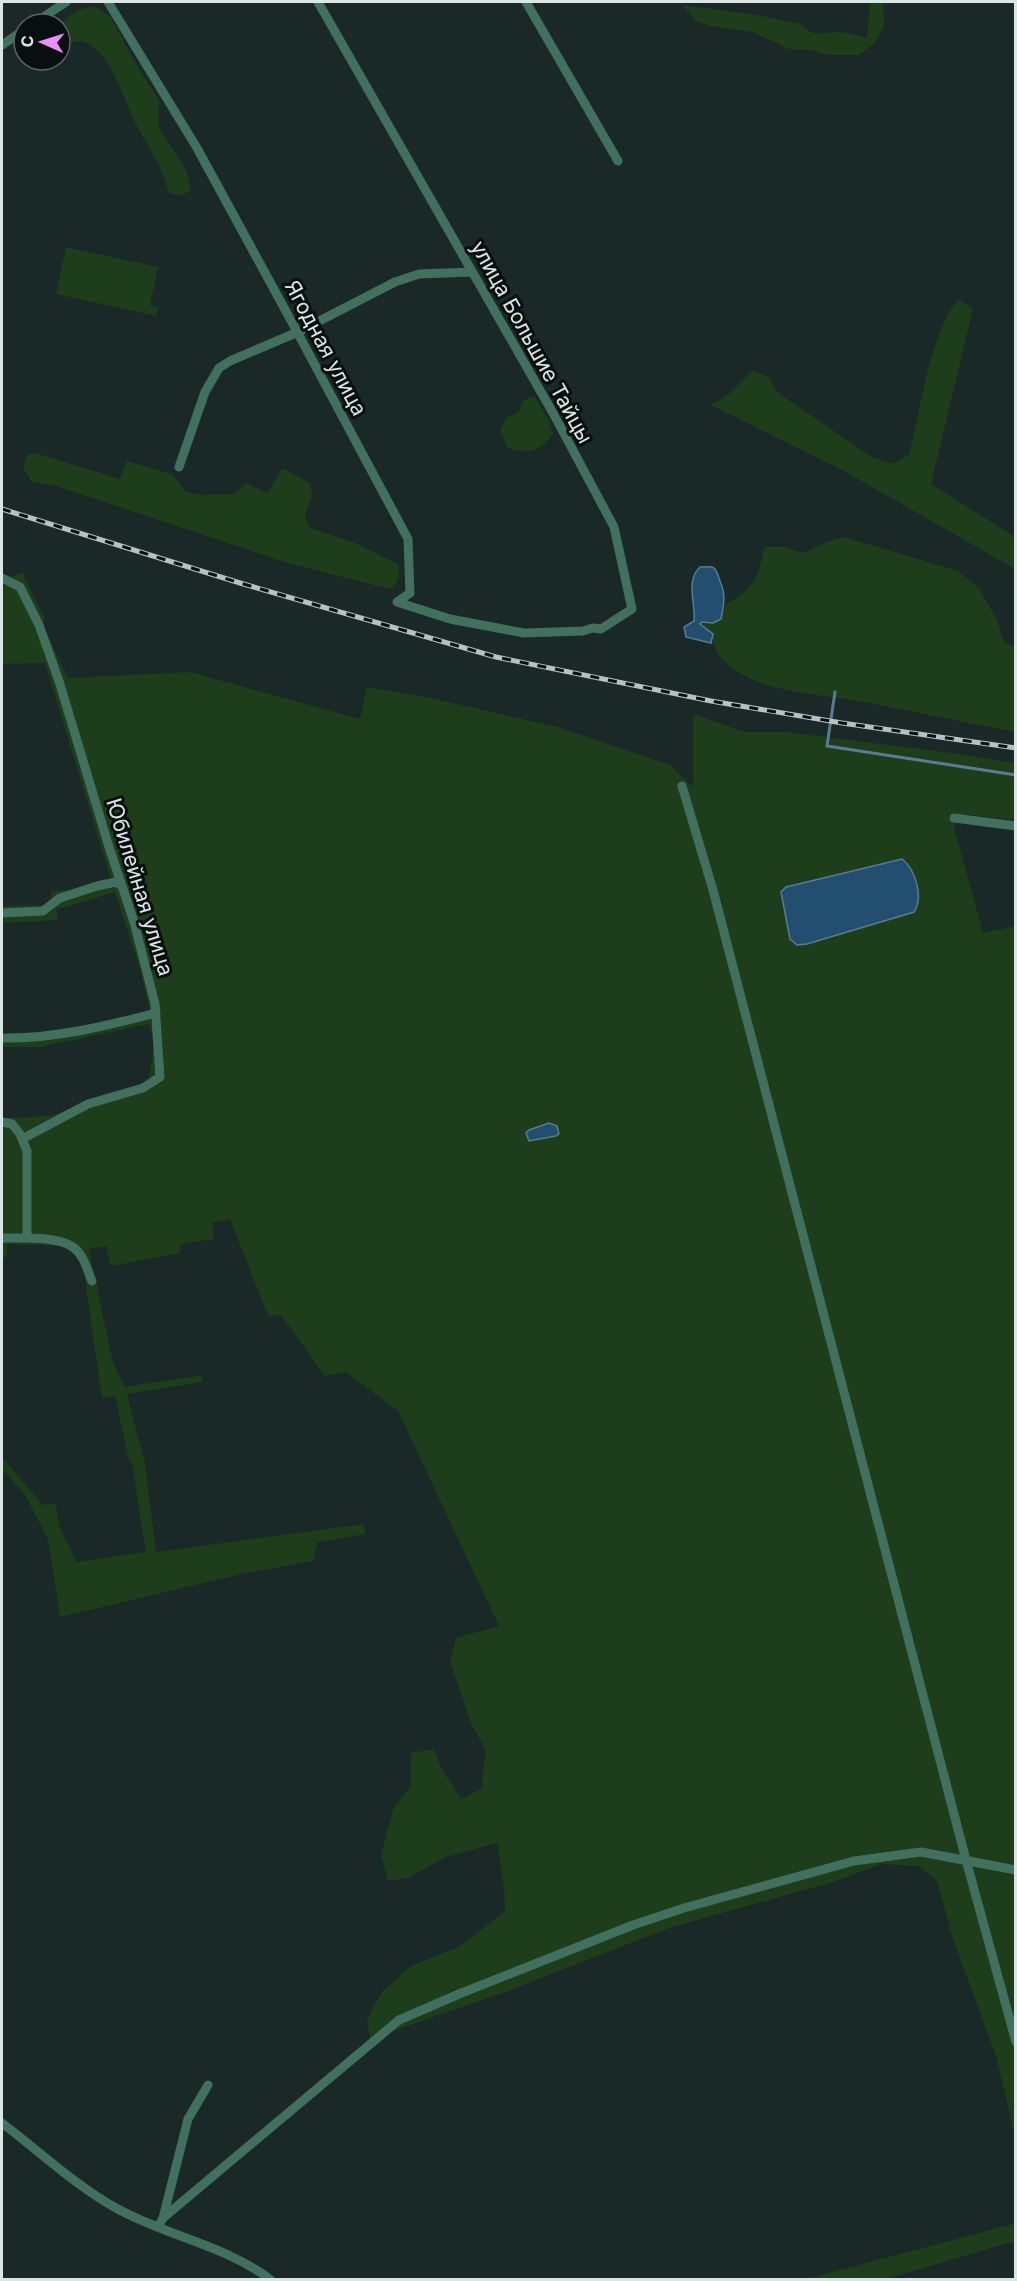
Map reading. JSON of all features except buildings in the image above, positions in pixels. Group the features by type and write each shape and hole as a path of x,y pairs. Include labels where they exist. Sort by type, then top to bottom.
{"street":[{"path":"51,12 66,2"},
{"name":"Ягодная улица","path":"108,2 197,148 408,539 410,593 397,602 478,626 524,633"},
{"name":"улица Большие Тайцы","path":"318,2 615,527 633,609 601,629 593,627 584,631 524,633"},
{"path":"526,2 618,161"},
{"path":"179,467 205,392 219,368 230,361 298,332 395,282 419,274 472,272"},
{"name":"Юбилейная улица","path":"2,578 20,587 39,625 59,681 134,922 156,1014 160,1077 143,1088 88,1104 22,1139"},
{"path":"682,786 722,924 966,1860 1016,2042"},
{"path":"954,818 1016,826"},
{"path":"2,913 43,911 60,898 97,886 116,882 122,886"},
{"path":"2,1038 55,1035 98,1028 156,1014"},
{"path":"2,1122 12,1124 27,1150 27,1238"},
{"path":"2,1238 52,1240 73,1247 83,1258 92,1281"},
{"path":"163,2217 399,2020 633,1925 684,1908 854,1861 921,1852 1016,1870"},
{"path":"158,2228 163,2217 188,2119 208,2085"},
{"path":"2,2123 91,2192 117,2208 158,2228 236,2258 271,2280"}],"green space":[{"path":"870,2 883,2 884,26 876,42 859,55 828,55 810,50 789,49 752,32 710,26 696,21 682,5 752,14 801,24 811,32 818,34 841,32 867,38"},
{"path":"94,6 110,16 159,100 159,127 186,170 191,190 181,196 169,193 160,168 105,59 87,43 72,42 72,14 78,10"},
{"path":"66,247 158,267 150,305 158,308 156,316 56,294"},
{"path":"958,299 973,309 931,484 1015,537 1015,569 844,471 711,405 730,393 752,371 769,377 777,392 872,457 892,464 909,455 933,352 948,314"},
{"path":"530,396 535,397 549,420 553,434 544,444 534,450 522,451 508,448 500,431 506,418 520,411 522,403"},
{"path":"35,453 120,479 126,461 172,474 185,491 200,495 235,494 246,483 267,493 282,468 310,483 312,495 305,516 310,528 355,543 398,564 398,579 389,589 288,563 53,485 32,482 23,468 26,456"},
{"path":"844,537 958,571 979,588 998,622 1004,643 1015,646 1015,732 782,689 749,678 733,669 720,657 713,642 713,634 700,624 702,622 713,623 721,618 724,605 742,594 753,582 764,547 784,547 803,553"},
{"path":"25,572 24,577 45,620 42,623 68,678 190,672 360,719 367,687 426,697 558,727 670,765 693,787 693,714 745,732 786,732 1015,763 1015,820 962,814 954,827 983,933 1016,926 1015,2135 996,2056 953,1939 937,1881 919,1866 882,1864 833,1882 669,1928 503,1993 370,2039 367,2019 382,1992 411,1966 459,1947 505,1911 497,1843 446,1857 408,1878 388,1881 381,1855 393,1809 411,1785 411,1753 434,1749 441,1768 461,1799 481,1789 486,1751 471,1723 450,1661 456,1638 499,1626 398,1411 346,1372 325,1376 281,1315 268,1316 230,1219 212,1223 214,1239 180,1244 180,1253 111,1266 106,1246 89,1249 112,1359 124,1387 202,1375 203,1382 127,1394 145,1464 156,1552 364,1524 365,1534 318,1542 313,1561 242,1574 60,1617 48,1539 25,1495 2,1469 2,1457 43,1505 55,1503 60,1528 77,1562 146,1552 132,1464 128,1457 115,1396 102,1398 83,1266 74,1254 63,1246 7,1244 7,1257 2,1257 2,1118 50,1116 148,1082 154,1045 149,1024 40,1047 2,1047 2,1036 38,1037 150,1013 141,972 115,892 56,910 58,920 2,923 2,906 49,905 52,891 75,890 111,879 45,663 2,664 2,579"},
{"path":"1015,2217 1015,2243 1008,2243 886,2279 806,2279 1013,2224"}],"water":[{"path":"700,567 714,568 724,595 721,619 713,623 702,622 700,624 713,634 711,643 686,637 684,627 694,621 692,586"},
{"path":"902,859 911,869 917,884 918,899 914,912 807,944 797,945 790,939 781,892 786,887"},
{"path":"549,1123 557,1126 559,1134 529,1141 526,1133 529,1130"}],"waterway":[{"path":"835,692 827,746 1016,775"}],"railway":[{"path":"2,509 240,583 496,657 711,701 1016,748"}]}
